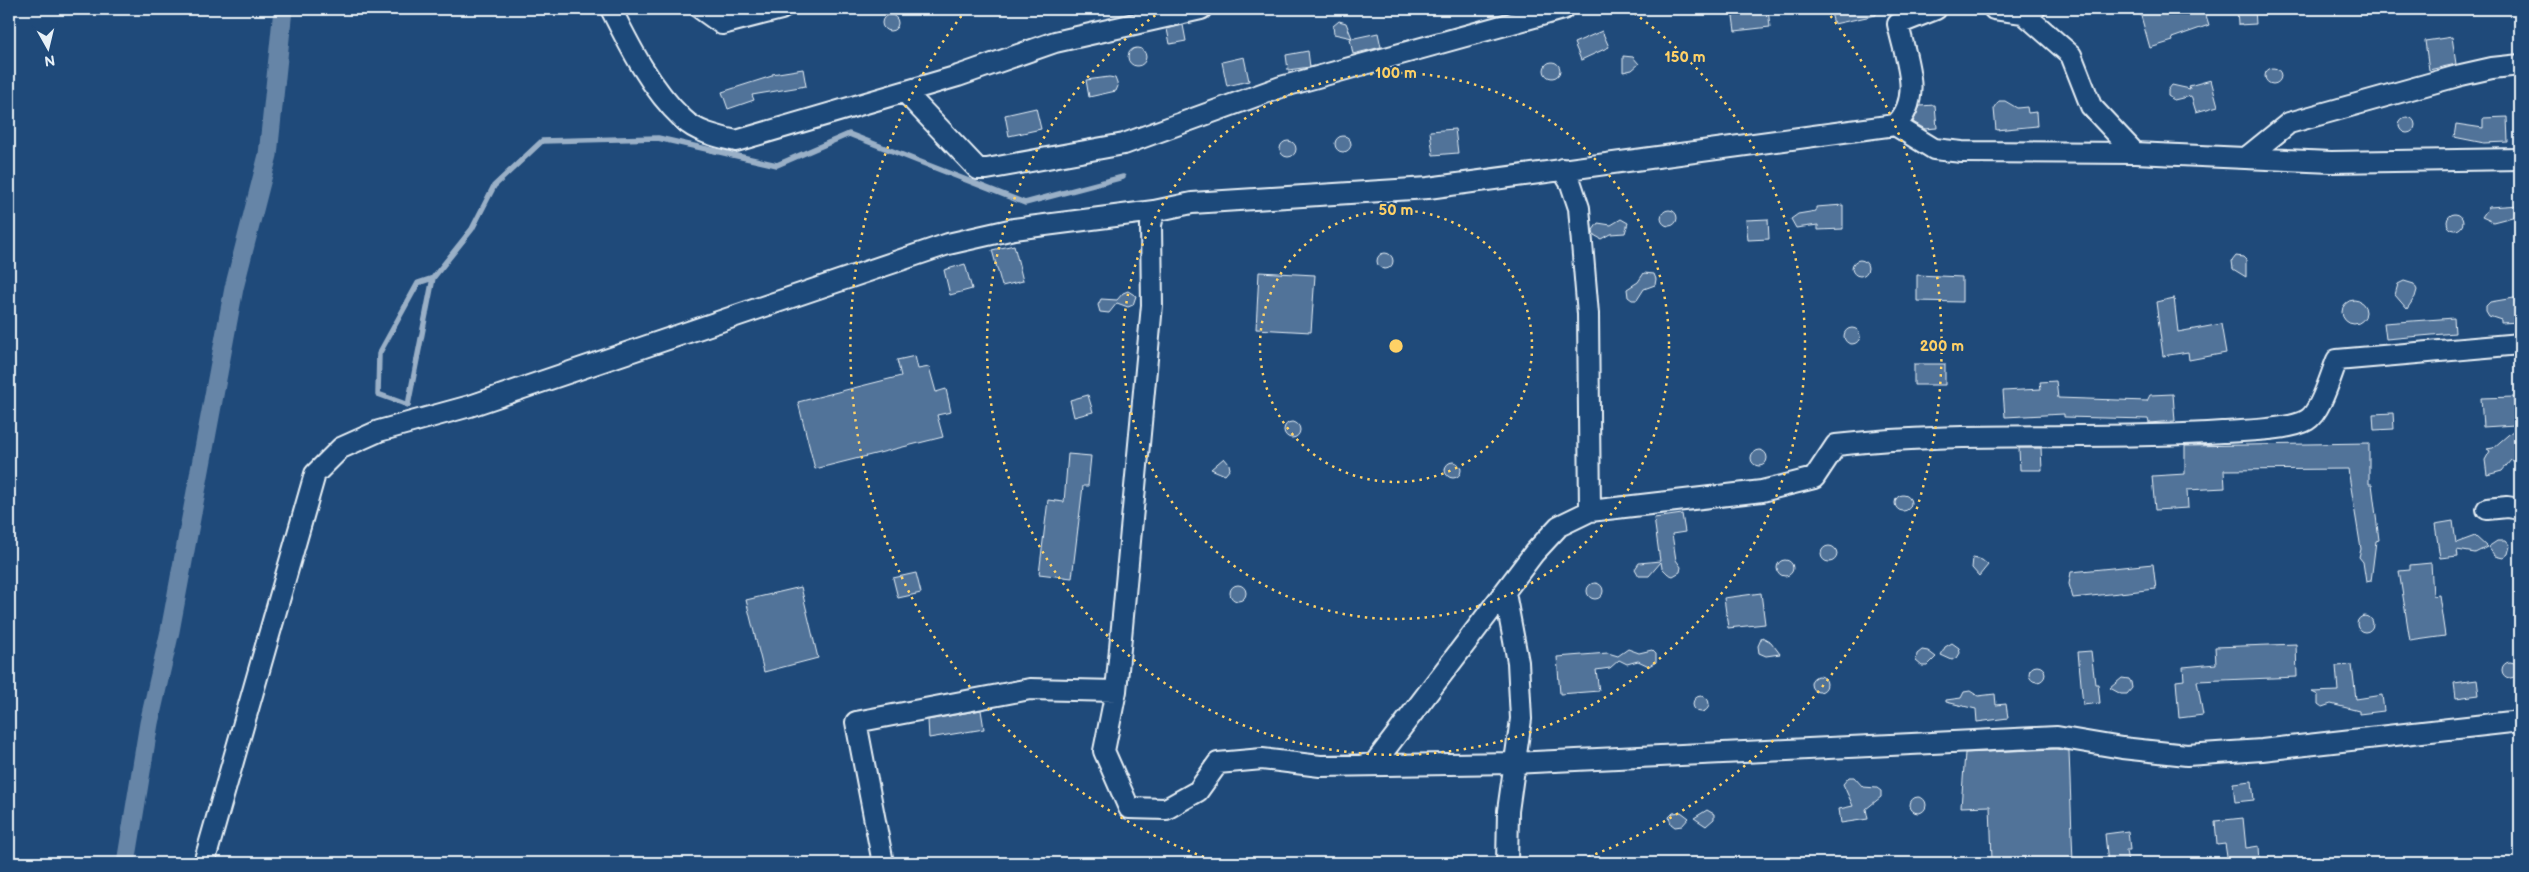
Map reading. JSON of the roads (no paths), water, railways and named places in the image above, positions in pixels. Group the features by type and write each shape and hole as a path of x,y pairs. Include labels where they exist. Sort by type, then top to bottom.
{"street":[{"path":"611,9 639,65 683,120 714,136 736,141 958,76 1055,42 1201,9"},
{"path":"701,9 722,24 781,9"},
{"path":"905,92 978,169 987,170 1124,144 1281,87 1563,9"},
{"path":"204,863 315,474 341,448 379,431 470,406 948,244 1014,229 1154,211 1192,203 1428,188 1895,125 1906,115 1911,103 1912,91 1895,16 1936,9"},
{"path":"1994,9 2029,11 2070,55 2090,106 2135,154"},
{"path":"2247,157 2289,122 2461,75 2520,66"},
{"path":"1895,125 1934,149 1962,152 2247,157 2331,162 2520,159"},
{"path":"1562,169 1571,184 1579,208 1586,285 1590,511"},
{"path":"1154,211 1151,225 1152,305 1116,691 1104,751 1128,808 1166,809 1198,791 1218,763 1262,759 1320,766 1514,763 2057,737 2122,748 2187,755 2262,750 2520,721"},
{"path":"1320,766 1374,764 1534,553 1559,526 1590,511 1762,491 1814,478 1836,445 1866,441 2019,435 2173,436 2273,429 2308,420 2318,408 2337,360 2520,344"},
{"path":"2486,509 2507,507 2520,510"},
{"path":"1505,592 1518,662 1521,719 1508,811 1507,863"},
{"path":"883,863 856,722 1030,689 1116,691"}],"waterway":[{"path":"126,863 149,723 170,631 234,288 268,155 283,9"},
{"path":"433,278 418,283 379,354 378,394 408,405 433,278 472,229 494,186 542,141 658,138 777,165 849,134 1025,203 1123,177"}]}
